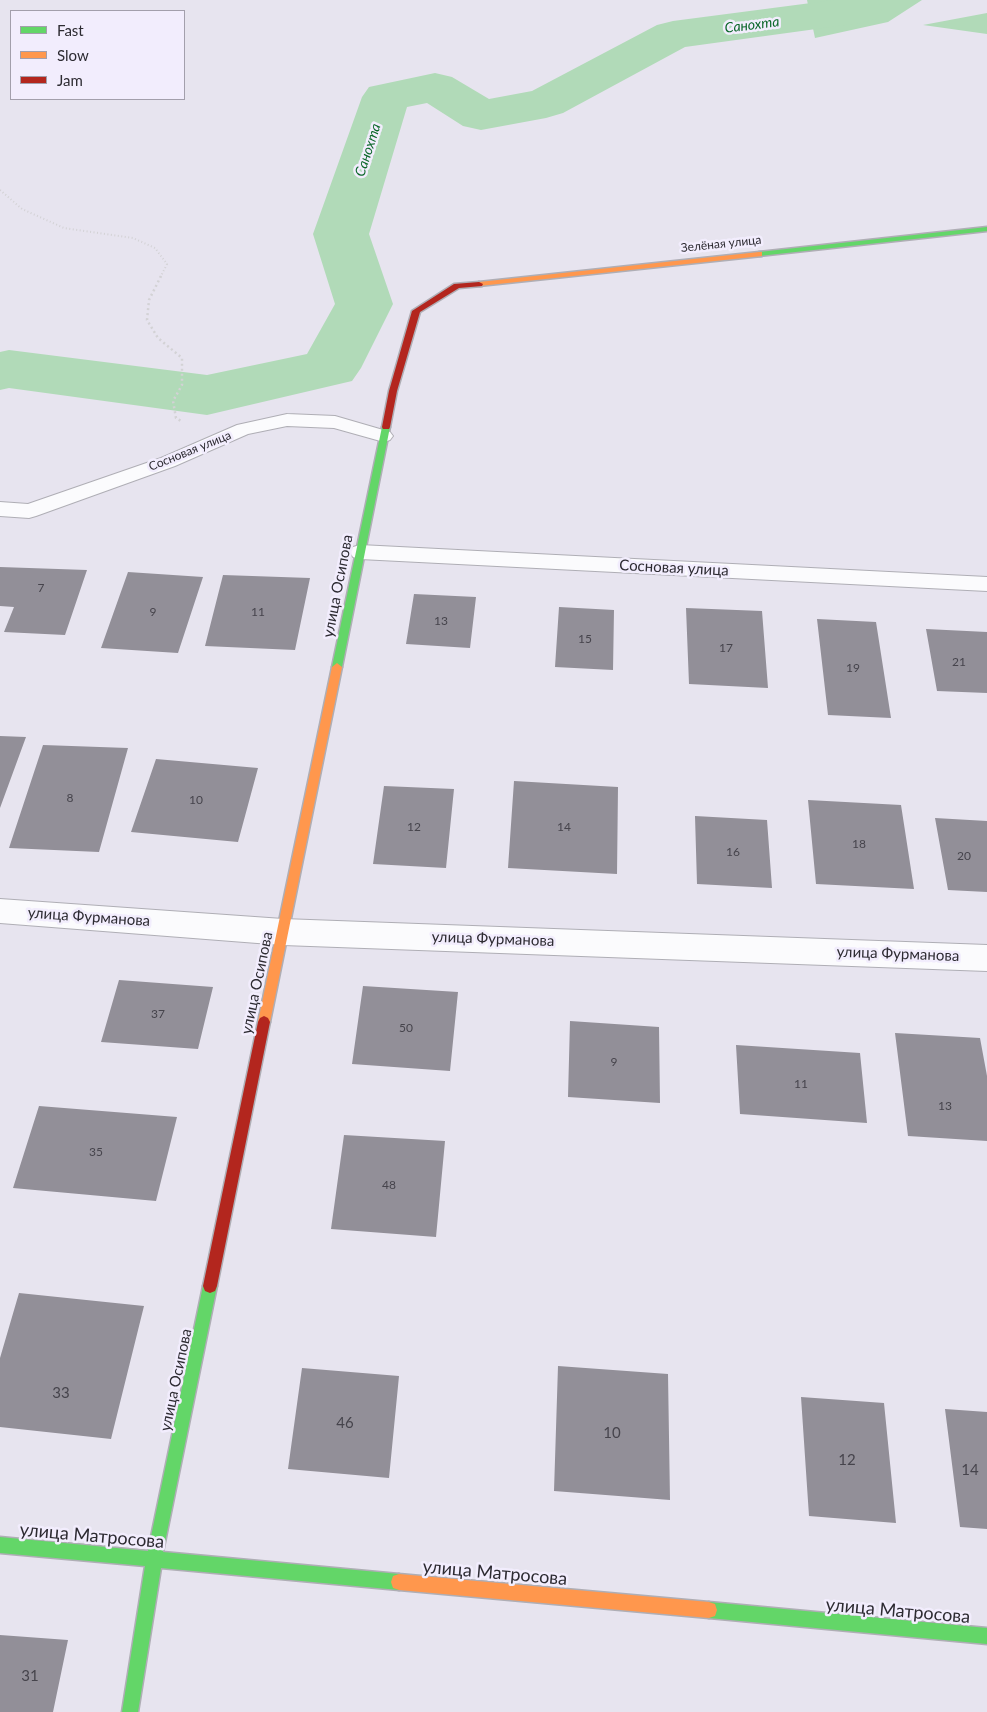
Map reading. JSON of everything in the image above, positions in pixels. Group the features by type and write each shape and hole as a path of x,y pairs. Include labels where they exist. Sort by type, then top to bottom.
{"street":[{"name":"Зелёная улица","path":"457,286 987,228"},
{"name":"улица Осипова","path":"130,1712 154,1559 393,391 416,311 457,286"},
{"name":"улица Фурманова","path":"0,911 283,932 987,958"},
{"name":"улица Матросова","path":"0,1545 987,1636"}],"lane":[{"name":"Сосновая улица","path":"0,509 30,511 168,462 243,429 287,420 335,422 384,436"},
{"name":"Сосновая улица","path":"360,552 987,584"}],"path":[{"path":"0,190 22,209 64,228 134,238 155,248 166,264 149,300 147,320 158,338 182,358 182,385 173,401"}],"shaded area":[{"path":"807,0 922,0 888,22 815,38"},
{"path":"987,13 987,34 923,25"}],"building":[{"path":"0,567 87,570 65,635 4,632 14,607 0,606"},
{"path":"128,572 203,577 178,653 101,648"},
{"path":"223,575 310,578 295,650 205,646"},
{"path":"414,594 476,597 470,648 406,644"},
{"path":"559,607 614,610 613,670 555,667"},
{"path":"686,608 762,611 768,688 689,684"},
{"path":"817,619 876,622 891,718 828,715"},
{"path":"926,629 987,632 987,693 937,691"},
{"path":"0,736 26,737 0,808"},
{"path":"43,745 128,748 99,852 9,848"},
{"path":"156,759 258,768 238,842 131,832"},
{"path":"514,781 618,787 617,874 508,868"},
{"path":"384,786 454,789 446,868 373,864"},
{"path":"808,800 901,805 914,889 816,884"},
{"path":"695,816 767,820 772,888 697,884"},
{"path":"935,818 987,821 987,892 948,890"},
{"path":"119,980 213,987 198,1049 101,1042"},
{"path":"363,986 458,992 450,1071 352,1064"},
{"path":"570,1021 659,1027 660,1103 568,1097"},
{"path":"895,1033 980,1038 987,1076 987,1141 908,1136"},
{"path":"736,1045 860,1053 867,1123 740,1114"},
{"path":"39,1106 177,1117 156,1201 13,1188"},
{"path":"344,1135 445,1141 436,1237 331,1229"},
{"path":"19,1293 144,1306 111,1439 0,1427 0,1358"},
{"path":"558,1366 668,1374 670,1500 554,1491"},
{"path":"302,1368 399,1376 389,1478 288,1469"},
{"path":"801,1397 884,1403 896,1523 809,1516"},
{"path":"945,1409 987,1412 987,1529 960,1527"},
{"path":"0,1635 68,1640 53,1712 0,1712"}],"waterway":[{"name":"Санохта","path":"0,371 9,369 207,395 330,368 364,304 341,234 386,97 435,87 481,115 546,103 673,35 860,10 856,0"}],"traffic: fast":[{"path":"759,254 987,229"},
{"path":"337,667 386,427"},
{"path":"130,1712 154,1559 210,1286"},
{"path":"0,1545 399,1582"},
{"path":"709,1610 987,1636"}],"traffic: slow":[{"path":"479,284 759,254"},
{"path":"264,1022 337,667"},
{"path":"399,1582 709,1610"}],"traffic: jam":[{"path":"386,427 393,391 416,311 457,286 479,284"},
{"path":"210,1286 264,1022"}]}
